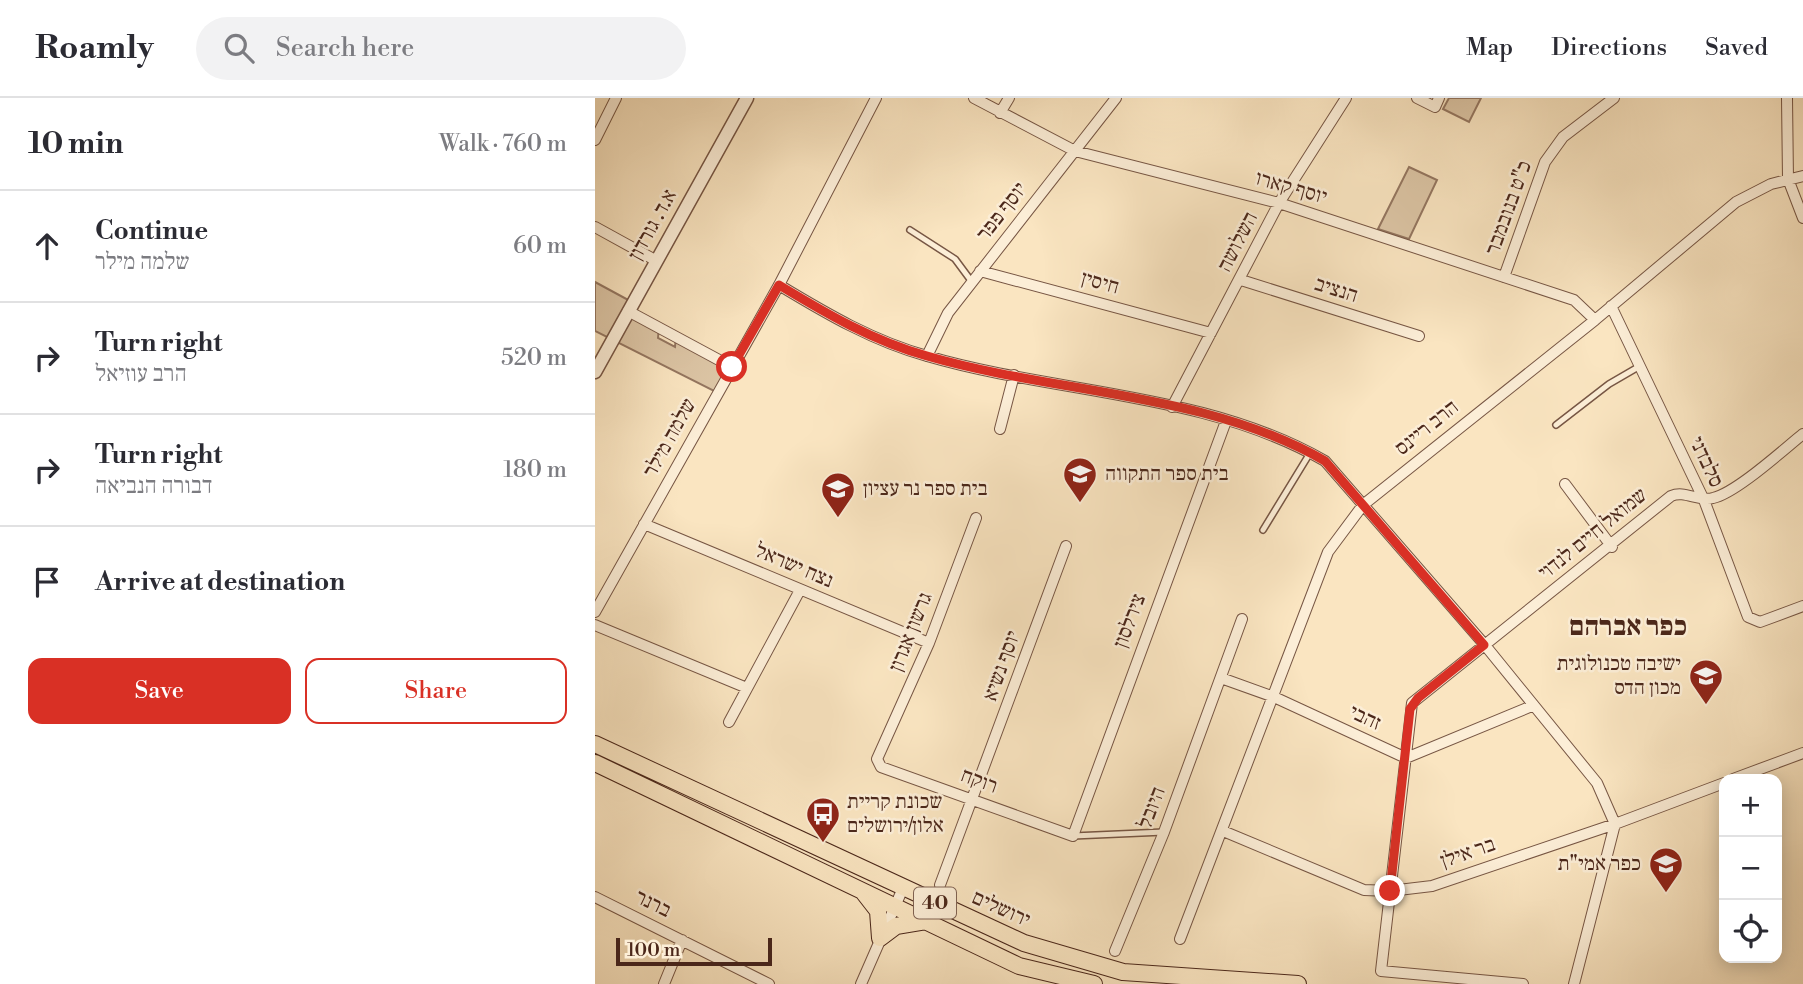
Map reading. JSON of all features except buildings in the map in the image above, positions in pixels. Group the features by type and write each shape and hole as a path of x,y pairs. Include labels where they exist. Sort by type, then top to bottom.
{"highway":[{"name":"ירושלים","path":"595,744 644,764 1024,943 1123,972 1297,984"},
{"name":"ירושלים","path":"595,763 1019,966 1094,984"},
{"path":"861,889 878,911 880,938"},
{"path":"880,938 896,926 928,921"}],"street":[{"path":"595,140 616,98"},
{"name":"א.ד. גורדון","path":"595,372 747,98"},
{"name":"שלמה מילר","path":"595,612 779,285 876,98"},
{"name":"יוסף קארו","path":"974,98 1075,151 1279,204 1504,277 1574,300 1595,320"},
{"path":"1000,113 1009,98"},
{"name":"יוסף פפר","path":"927,356 948,313 1117,98"},
{"name":"השלושה","path":"1173,407 1279,204 1346,98"},
{"path":"1417,98 1435,107 1439,98"},
{"name":"כ\"ט בנובמבר","path":"1504,277 1545,162 1563,137 1614,98"},
{"path":"1787,98 1788,179 1803,218"},
{"name":"הרב ריינס","path":"1180,939 1328,552 1363,505 1595,320 1736,202 1788,179 1803,176"},
{"path":"595,227 655,260"},
{"name":"חיסין","path":"980,271 1211,333"},
{"name":"הנציב","path":"1241,280 1419,336"},
{"path":"779,285 856,331 927,356 1173,407 1295,444 1325,461 1484,645 1597,783 1615,824 1574,984"},
{"name":"סלבדני","path":"1611,306 1703,500 1748,617 1756,622 1768,620 1803,606"},
{"path":"628,311 732,367"},
{"path":"1000,429 1014,375"},
{"name":"צירלסון","path":"1073,835 1226,421"},
{"name":"שמואל חיים לנדוי","path":"1523,984 1381,971 1412,703 1612,547 1671,496 1678,494 1703,500 1723,495 1803,434"},
{"path":"1565,484 1612,547"},
{"name":"גרשון אגרון","path":"877,759 929,643 976,518"},
{"name":"נצח ישראל","path":"644,524 929,643"},
{"name":"יוסף נשיא","path":"940,885 1066,546"},
{"path":"729,722 800,590"},
{"name":"היובל","path":"1115,951 1164,832 1242,619"},
{"path":"595,625 747,688"},
{"name":"זהבי","path":"1221,678 1274,697 1406,758"},
{"path":"1406,758 1532,705"},
{"path":"1747,774 1803,753"},
{"name":"רוקח","path":"877,759 881,767 1073,835"},
{"name":"בר אילן","path":"1223,831 1364,890 1390,891 1432,886 1615,824 1719,785"},
{"path":"861,984 903,888"},
{"name":"ברנר","path":"595,897 769,984"},
{"path":"664,984 682,940"}],"lane":[{"path":"910,230 955,259 972,282"},
{"path":"1556,425 1609,384 1640,366"},
{"path":"1263,530 1310,453"},
{"path":"1073,835 1164,832"}],"shaded area":[{"path":"1449,98 1481,98 1469,122 1443,109"},
{"path":"1409,167 1437,180 1409,239 1378,229"},
{"path":"595,282 632,302 628,311 659,327 658,338 675,347 676,336 732,367 718,393 595,331"}],"place":[{"name":"בית ספר התקווה","path":"1080,504"},
{"name":"בית ספר נר עציון","path":"838,519"},
{"name":"ישיבה טכנולוגית מכון הדס","path":"1706,706"},
{"name":"שכונת קריית אלון/ירושלים","path":"823,844"},
{"name":"כפר אמי\"ת","path":"1666,894"}],"district":[{"name":"כפר אברהם","path":"1628,626"}],"route":[{"path":"732,367 779,285 856,331 927,356 1173,407 1295,444 1325,461 1484,645 1412,703 1407,726 1406,758 1390,891"}]}
